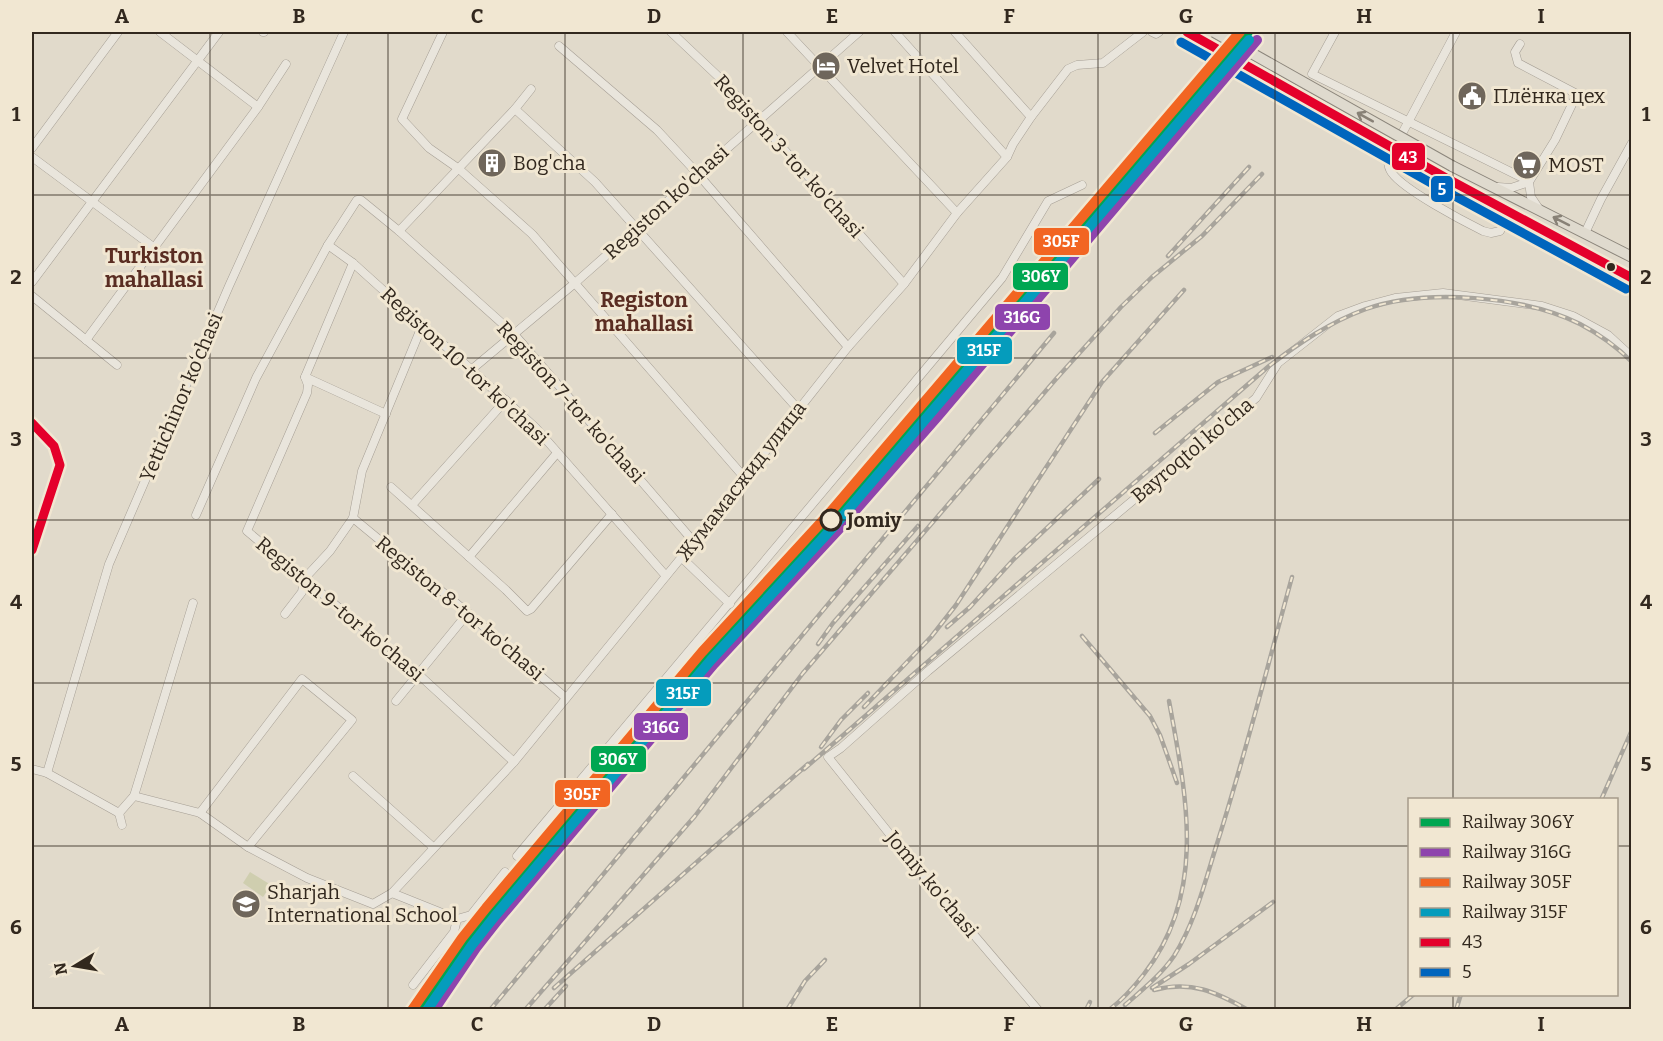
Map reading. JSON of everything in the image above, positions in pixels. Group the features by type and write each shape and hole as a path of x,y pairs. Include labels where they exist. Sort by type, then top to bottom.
{"main road":[{"path":"1186,32 1446,178 1632,278"},
{"path":"1214,32 1452,166 1632,257"}],"street":[{"path":"32,148 118,32"},
{"path":"160,32 258,107"},
{"path":"32,282 219,32"},
{"name":"Yettichinor ko‘chasi","path":"47,773 109,564 229,286 344,32"},
{"path":"443,32 402,119 429,148 459,169 532,234 744,477"},
{"name":"Registon 3-tor ko'chasi","path":"671,32 723,81 904,284"},
{"path":"787,32 957,213"},
{"name":"Registon ko'chasi","path":"471,370 575,283 859,32"},
{"path":"895,32 1007,157"},
{"path":"955,32 1031,117"},
{"name":"Жумамасжид улица","path":"248,847 307,878 374,905 392,894 514,762 682,558 848,347 904,284 957,213 1007,157 1031,117 1068,69 1077,65 1103,63 1143,32"},
{"path":"1152,32 1156,34 1159,32"},
{"path":"1335,32 1312,74 1409,120 1529,182"},
{"path":"1456,32 1388,160 1390,170 1396,178 1425,198 1487,232 1500,231 1509,212"},
{"path":"1520,44 1515,52 1518,63 1577,94 1555,140 1529,182 1530,197 1540,210"},
{"path":"559,46 657,130 848,347"},
{"path":"86,340 156,249 258,107 285,64"},
{"path":"399,231 515,110 531,89"},
{"path":"515,110 594,182 798,409"},
{"path":"1585,233 1601,199 1628,158 1632,142"},
{"path":"32,157 156,249"},
{"path":"1494,187 1511,188 1529,182"},
{"path":"517,856 1002,278 1048,201 1082,185"},
{"name":"Registon 7-tor ko'chasi","path":"328,245 351,206 357,200 364,202 514,334 694,542"},
{"path":"196,515 256,378 328,245"},
{"name":"Registon 10-tor ko'chasi","path":"328,245 353,263 535,427 666,576"},
{"name":"Registon 9-tor ko'chasi","path":"353,263 305,377 308,385 307,393 247,531 417,674 514,762"},
{"name":"Bayroqtol ko'cha","path":"828,757 1256,398 1278,363 1338,316 1395,298 1443,292 1503,299 1542,306 1573,316 1608,335 1632,357"},
{"path":"32,296 117,365"},
{"path":"285,614 302,592 304,579 330,551 353,518 362,471 422,326"},
{"path":"305,377 386,414"},
{"path":"412,506 506,400"},
{"path":"32,423 53,444 59,456 60,465 32,550"},
{"path":"469,557 557,453"},
{"path":"391,487 527,611 612,514"},
{"name":"Registon 8-tor ko'chasi","path":"353,518 566,698"},
{"path":"682,558 730,604"},
{"path":"119,813 134,796 193,603"},
{"path":"396,701 468,613"},
{"path":"134,796 200,813 248,847 352,720 302,679 200,813"},
{"name":"Jomiy ko'chasi","path":"828,757 916,867 1038,1010"},
{"path":"32,769 47,773 119,813 122,825"},
{"path":"353,776 433,847"},
{"path":"392,894 457,919 471,915 506,872"},
{"path":"413,985 454,932 457,919"}],"green space":[{"path":"250,872 271,885 263,897 243,883"}],"railway":[{"path":"1168,256 1249,167"},
{"path":"525,1010 695,816 803,673 1056,379 1121,307 1152,277 1202,236 1262,174"},
{"path":"864,707 931,637 956,605 1102,382 1184,290"},
{"path":"804,769 1269,366 1303,341 1340,320 1390,302 1445,297 1504,301 1557,314 1580,324 1607,341 1632,362"},
{"path":"490,1010 1054,333"},
{"path":"1155,433 1218,382 1272,357"},
{"path":"947,627 970,607 1014,559 1099,479"},
{"path":"818,644 833,623 918,526"},
{"path":"1125,1005 1169,963 1193,918 1236,782 1292,577"},
{"path":"1082,636 1150,716 1160,735 1177,783"},
{"path":"821,747 841,720 868,693"},
{"path":"1109,1010 1140,979 1164,943 1177,910 1185,876 1187,842 1185,807 1169,701"},
{"path":"1602,798 1632,730"},
{"path":"554,988 808,764"},
{"path":"1152,988 1189,964 1273,902"},
{"path":"787,1010 805,981 825,960"},
{"path":"544,1010 566,986"},
{"path":"1154,990 1167,987 1192,987 1214,993 1248,1010"},
{"path":"1395,1010 1412,996"},
{"path":"1456,1010 1460,996"},
{"path":"1086,1010 1090,1002"}],"rail line":[{"name":"305F","path":"412,1010 462,938 486,908 702,652 827,516 1240,32"},
{"name":"306Y","path":"419,1010 466,941 489,912 705,656 831,520 930,407 1248,32"},
{"name":"315F","path":"427,1010 495,916 711,660 836,524 1249,40"},
{"name":"316G","path":"434,1010 498,920 714,664 840,528 939,415 1257,40"}],"transit line":[{"name":"43","path":"1187,32 1446,178 1632,278"},
{"name":"5","path":"1181,42 1440,188 1626,289"},
{"name":"43","path":"32,423 54,446 60,465 32,550"}],"place":[{"name":"Velvet Hotel","path":"826,66"},
{"name":"Плёнка цех","path":"1472,96"},
{"name":"Bog'cha","path":"492,163"},
{"name":"MOST","path":"1527,165"},
{"name":"Jomiy","path":"831,520"},
{"name":"Sharjah International School","path":"246,904"}],"district":[{"name":"Turkiston mahallasi","path":"154,268"},
{"name":"Registon mahallasi","path":"644,312"}]}
